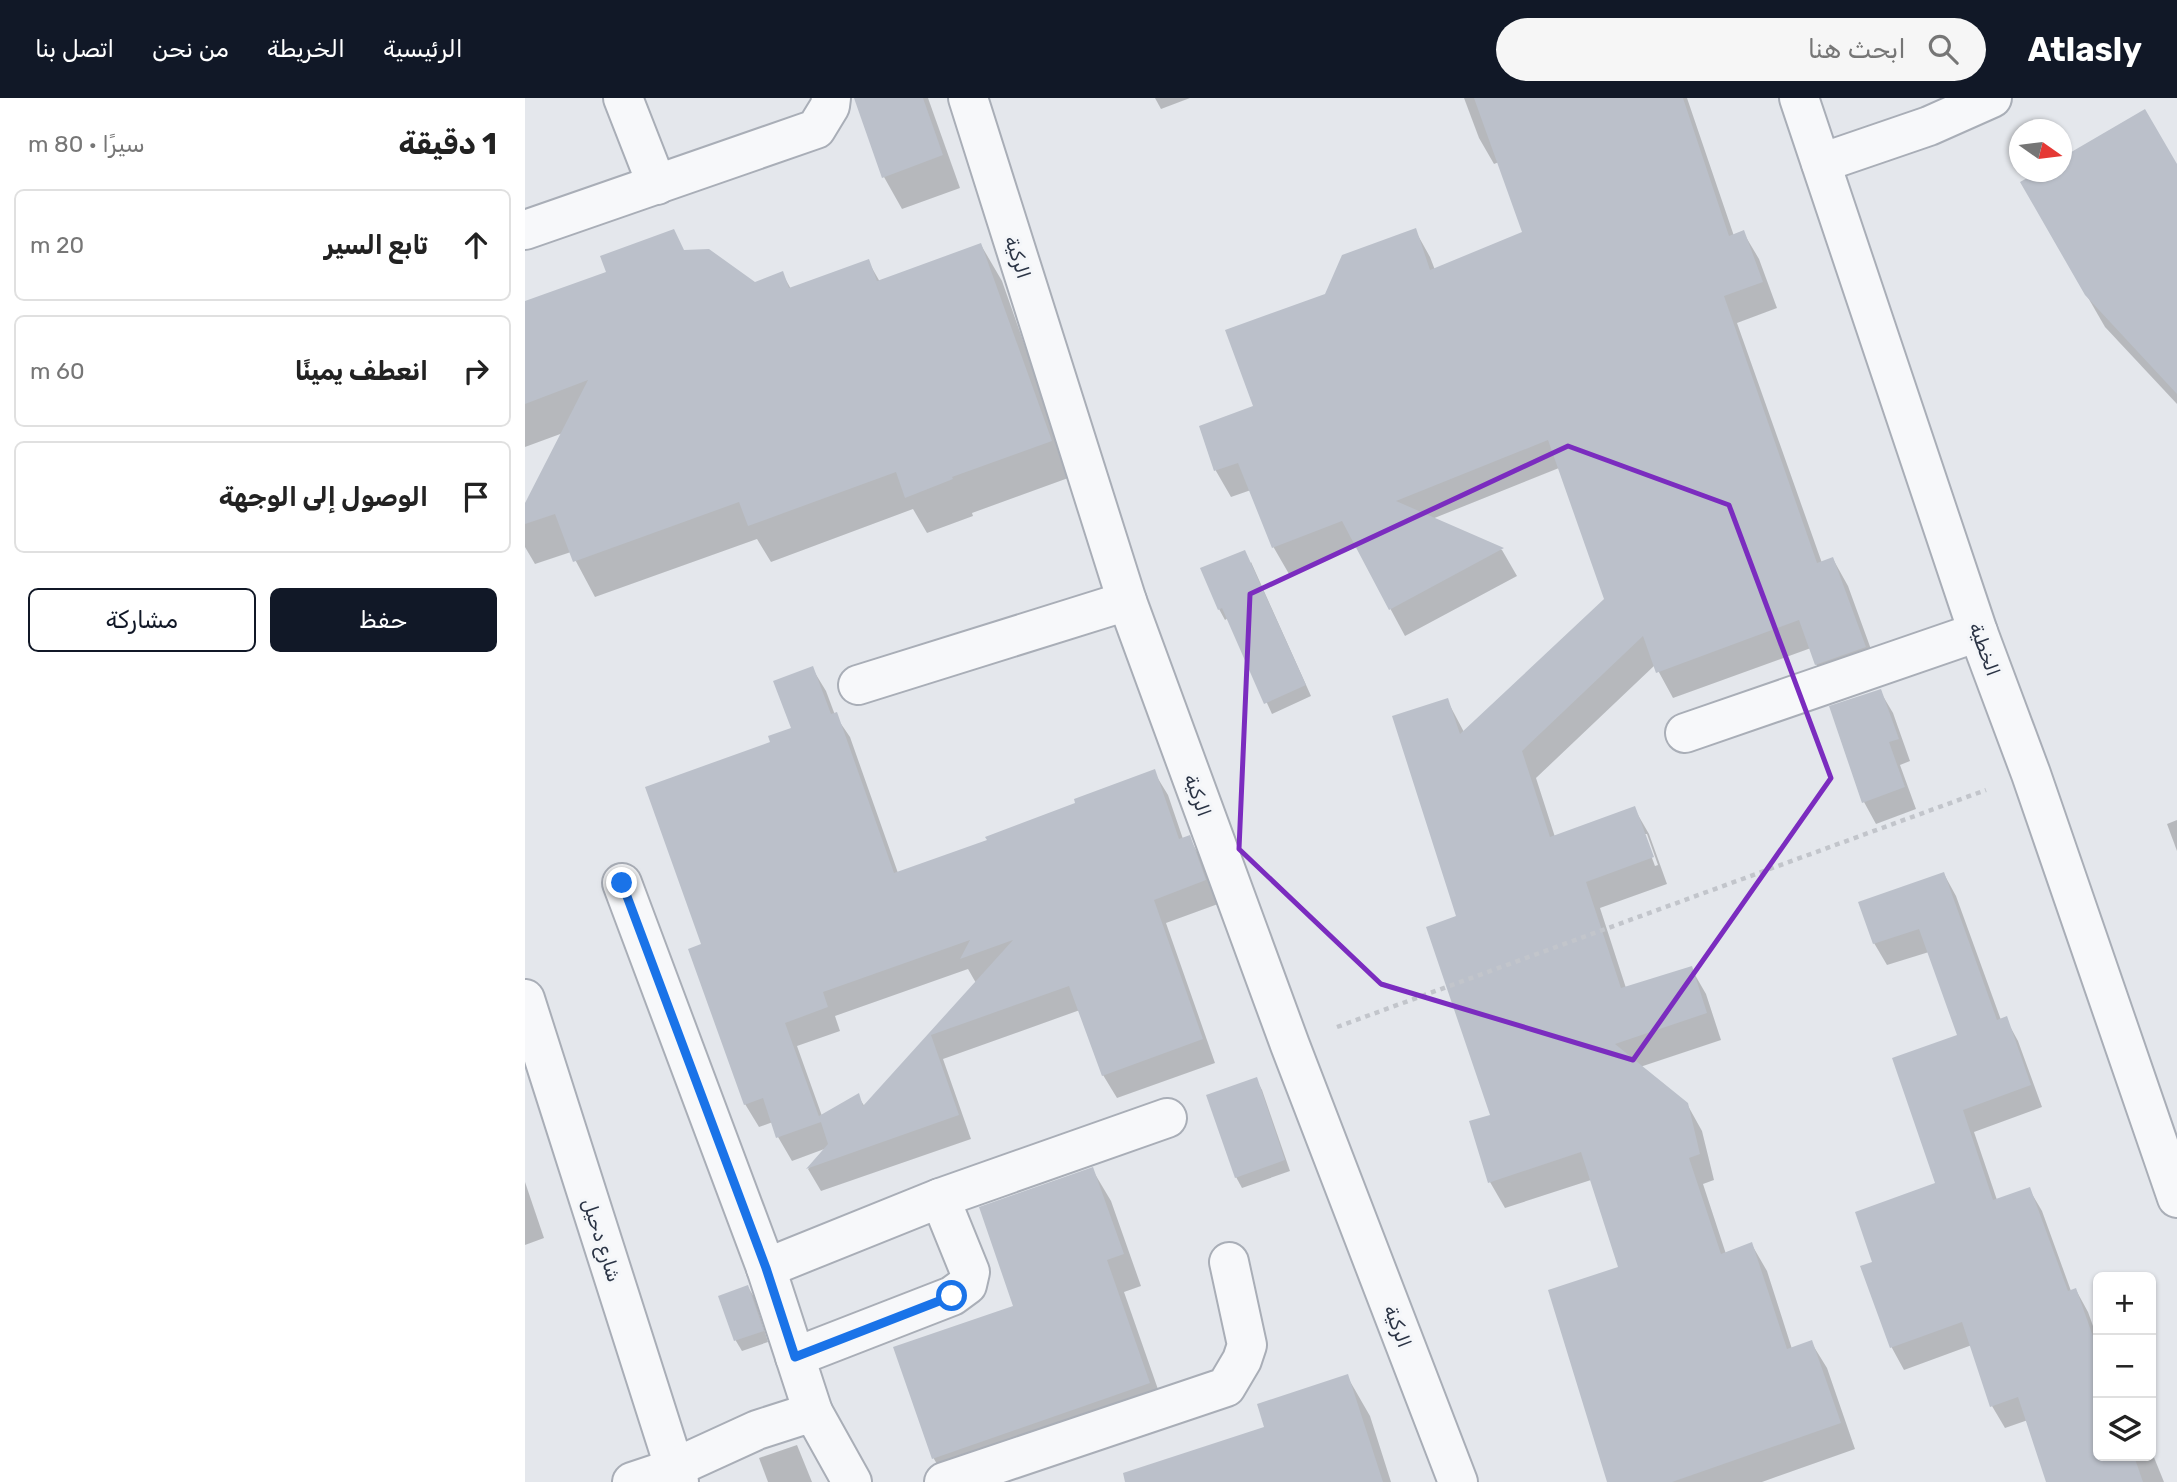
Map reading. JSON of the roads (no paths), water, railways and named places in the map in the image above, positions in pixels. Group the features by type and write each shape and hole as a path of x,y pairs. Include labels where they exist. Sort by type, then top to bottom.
{"street":[{"path":"623,98 657,185"},
{"path":"525,230 816,129 830,106 831,98"},
{"name":"الركية","path":"968,98 1127,601 1290,1045 1458,1482"},
{"name":"الخطية","path":"1800,98 1978,632 2031,774 2177,1198"},
{"path":"1821,163 1929,126 1992,98"},
{"path":"858,685 1127,601"},
{"path":"1685,733 1978,632"},
{"path":"622,883 766,1268 813,1412 852,1482"},
{"name":"شارع دحيل","path":"525,999 677,1475"},
{"path":"766,1268 940,1198 1167,1118"},
{"path":"795,1357 952,1296 967,1286 970,1272 940,1198"},
{"path":"944,1482 1226,1387 1242,1360 1247,1345 1229,1262"},
{"path":"632,1482 677,1475 757,1430 813,1412"}]}
